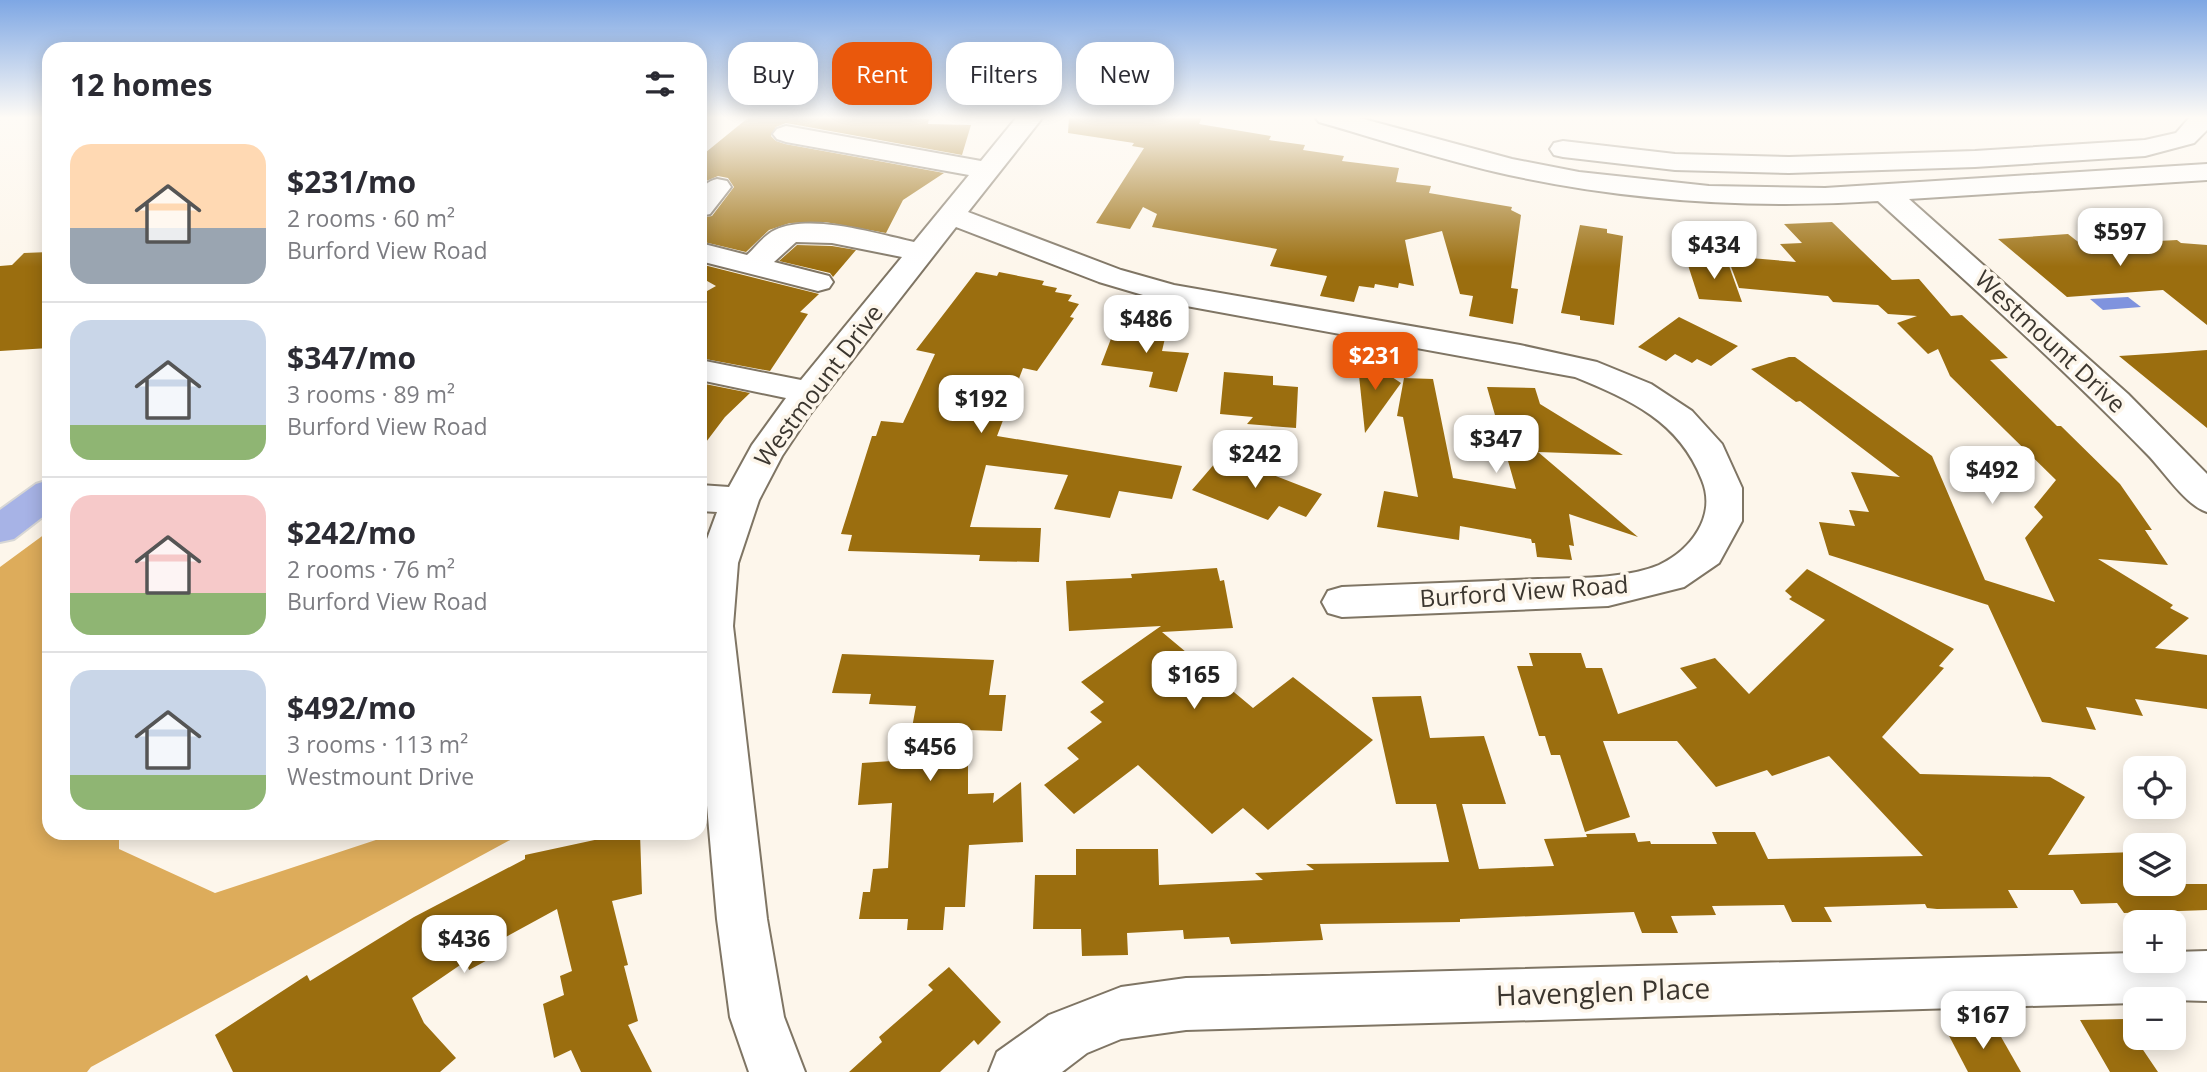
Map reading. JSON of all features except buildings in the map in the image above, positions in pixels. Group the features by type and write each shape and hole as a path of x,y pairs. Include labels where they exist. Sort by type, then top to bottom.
{"main road":[{"path":"0,529 42,498"}],"street":[{"path":"970,167 987,170"},
{"name":"Westmount Drive","path":"707,622 718,564 740,499 765,453 810,391 989,167"},
{"path":"1517,167 1579,180 1709,194 1813,196 2207,172"},
{"name":"Westmount Drive","path":"1886,192 2116,402 2194,466 2207,499"},
{"name":"Burford View Road","path":"950,215 1110,276 1170,294 1520,355 1585,369 1639,391 1680,419 1709,452 1724,488 1723,521 1705,553 1670,577 1608,591 1342,603"},
{"path":"755,264 781,239 796,233 858,240 921,252"},
{"path":"707,254 818,282"},
{"path":"707,371 810,391"},
{"path":"707,498 740,499"},
{"name":"Westmount Drive","path":"707,635 742,919 757,1017 777,1072"},
{"name":"Havenglen Place","path":"1017,1072 1068,1034 1122,1013 1186,1004 2207,976"}],"shaded area":[{"path":"42,536 42,840 119,840 119,849 215,893 376,840 510,840 91,1067 87,1072 0,1072 0,567"}],"water":[{"path":"2128,297 2141,307 2103,310 2090,299"}]}
